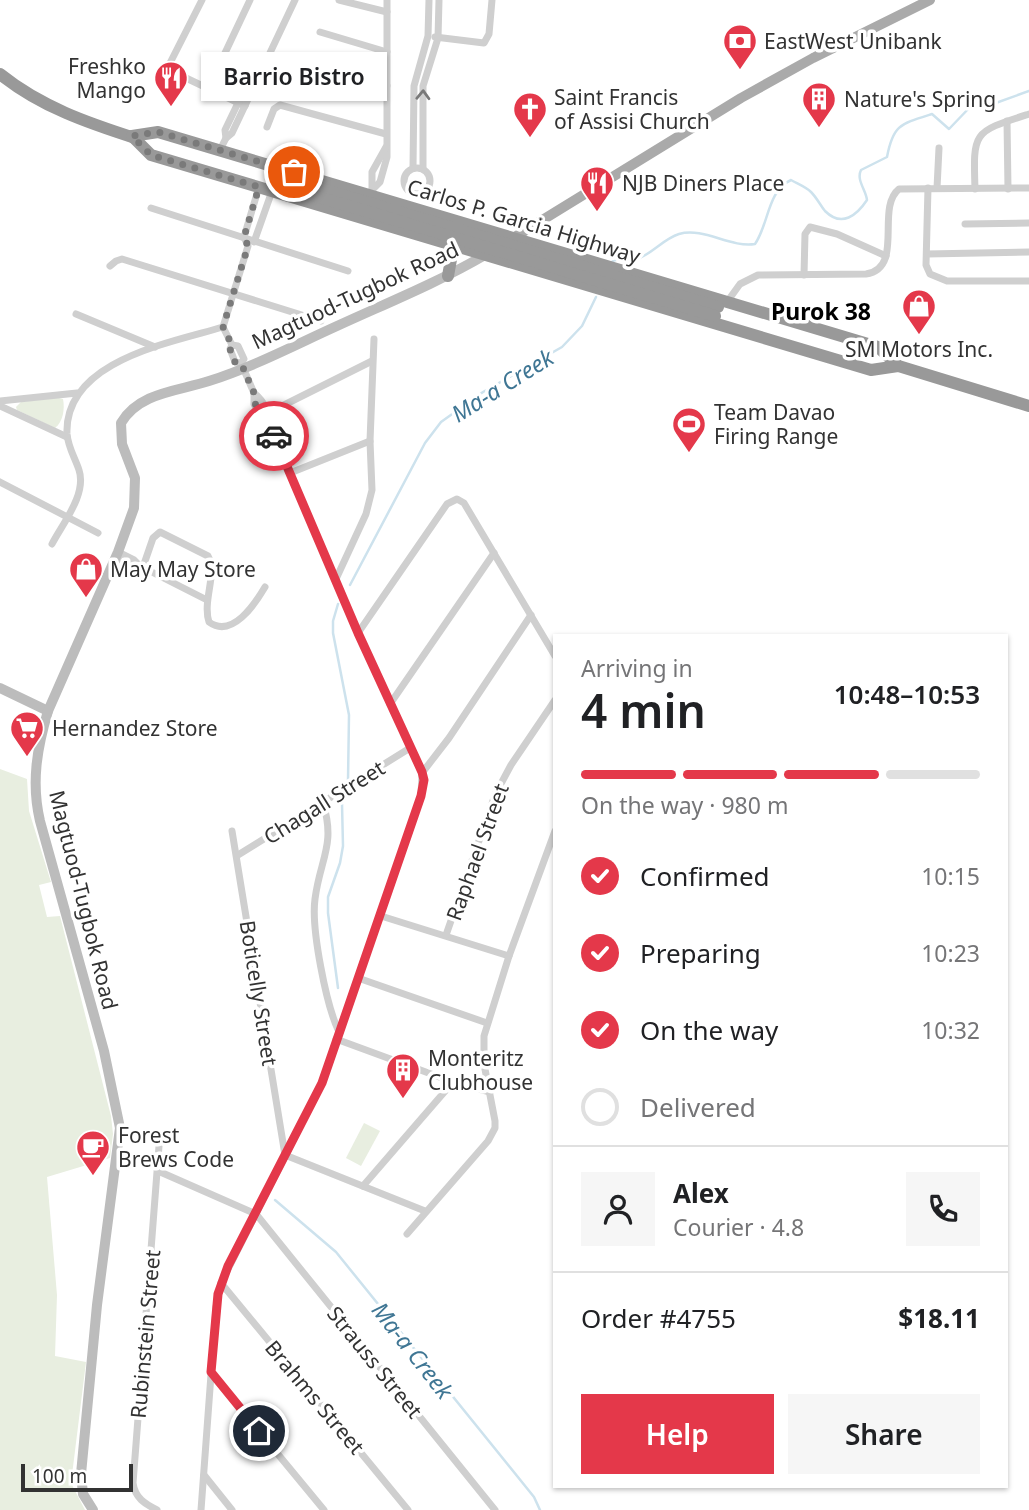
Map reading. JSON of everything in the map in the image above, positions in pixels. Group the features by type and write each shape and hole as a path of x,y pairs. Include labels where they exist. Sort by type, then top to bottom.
{"highway":[{"name":"Carlos P. Garcia Highway","path":"0,74 61,112 137,138 153,148 290,184 720,308 878,347 893,364"},
{"name":"Carlos P. Garcia Highway","path":"137,138 158,132 371,192 409,207 704,295 720,308 873,363 893,364 1029,406"},
{"name":"Carlos P. Garcia Highway","path":"137,138 151,155 574,282 871,370 893,364"},
{"path":"307,202 314,178"},
{"path":"364,219 371,192"},
{"path":"402,230 409,207"},
{"path":"433,239 440,216"},
{"path":"448,276 452,245 466,224"},
{"path":"539,271 546,248"},
{"path":"574,282 581,258"},
{"path":"612,293 619,269"},
{"path":"653,305 660,282"},
{"path":"697,318 704,295"}],"main road":[{"path":"485,255 741,98 813,58 930,0"},
{"name":"Magtuod-Tugbok Road","path":"93,1510 83,1494 81,1474 97,1305 120,1128 104,1051 36,803 36,769 48,711 128,527 135,496 135,478 120,436 124,418 134,408 157,395 207,382 448,276 485,255"},
{"path":"0,688 48,711"}],"street":[{"path":"202,0 167,69 241,104"},
{"path":"208,89 250,0"},
{"path":"220,150 232,133 241,104 295,0"},
{"path":"339,0 387,12"},
{"path":"371,192 383,176 387,161 387,0"},
{"path":"413,168 423,169 429,175 430,184 421,193 406,187 405,178 413,168 414,86 428,36 429,0"},
{"path":"423,169 423,86 438,38 439,0"},
{"path":"428,36 484,43 489,34 492,0"},
{"path":"320,32 387,52"},
{"path":"304,64 387,86"},
{"path":"267,127 274,109 280,105 386,134"},
{"path":"975,189 974,150 978,139 988,129 1029,114"},
{"path":"1007,121 1008,189"},
{"path":"414,141 423,141"},
{"path":"937,188 939,148"},
{"path":"928,188 927,270 939,279 1029,281"},
{"path":"720,308 735,288 750,277 872,273 882,265 886,256 893,194 899,189 1029,188"},
{"path":"248,246 244,237 265,189"},
{"path":"265,189 260,229 256,241 248,246 223,327 232,345 238,345 244,359 242,366 254,393 254,404 260,417 269,425"},
{"path":"409,207 413,192"},
{"path":"151,208 348,271"},
{"path":"965,224 1029,223"},
{"path":"248,225 260,229"},
{"path":"804,275 805,234 810,227 837,234 886,256"},
{"path":"927,254 1029,252"},
{"path":"110,266 122,259 321,321"},
{"path":"76,314 155,346"},
{"path":"52,544 79,492 81,481 67,437 68,415 77,393 108,367 155,346 223,327"},
{"path":"336,579 369,502 372,477 370,441 374,339"},
{"path":"260,417 372,360"},
{"path":"0,403 77,393"},
{"path":"201,1510 211,1372 221,1283 318,1091 381,916 424,780 269,425 268,413 262,400 254,393"},
{"path":"0,403 67,437"},
{"path":"290,473 370,441"},
{"path":"0,482 98,533"},
{"path":"358,633 447,505 457,499 464,503 553,653"},
{"path":"141,566 156,534 160,532 205,554 212,566 207,600 209,622 224,627 237,622 265,587"},
{"path":"390,704 494,553"},
{"path":"117,555 134,559 141,566 207,600"},
{"path":"422,772 449,737 531,615"},
{"name":"Raphael Street","path":"446,935 495,795 511,765 553,703"},
{"name":"Chagall Street","path":"238,855 411,748"},
{"path":"323,803 328,824 328,846 314,911 326,995 337,1036"},
{"name":"Boticelly Street","path":"232,831 285,1155"},
{"path":"408,1234 492,1135 495,1121 483,1048 487,1023 553,836"},
{"path":"381,916 509,957"},
{"path":"358,978 487,1023"},
{"path":"337,1036 453,1082 490,1092"},
{"path":"363,1186 453,1082"},
{"name":"Rubinstein Street","path":"157,1510 140,1499 134,1491 133,1483 159,1146"},
{"path":"285,1155 425,1211"},
{"path":"158,1171 256,1213"},
{"name":"Strauss Street","path":"256,1213 495,1510"},
{"name":"Brahms Street","path":"221,1283 408,1510"},
{"path":"211,1372 324,1510"},
{"path":"203,1475 232,1510"}],"shaded area":[{"path":"55,397 63,399 64,407 62,419 55,428 17,410 16,407 21,402"},
{"path":"0,769 27,779 29,811 51,882 39,885 47,917 60,916 111,1116 113,1134 110,1158 47,1177 57,1295 55,1356 86,1362 72,1475 72,1485 85,1510 0,1510"},
{"path":"364,1123 380,1131 361,1166 346,1158"}],"waterway":[{"name":"Ma-a Creek","path":"610,263 637,259 679,234 698,233 736,243 755,244 777,192 791,180 811,192 831,216 837,219 849,218 867,200 860,177 861,170 887,157 892,138 900,127 932,114 949,129 972,105 993,104 1029,91"},
{"name":"Ma-a Creek","path":"350,585 425,443 441,422 483,392 562,347 582,326 596,297"},
{"name":"Ma-a Creek","path":"338,604 333,633 349,715 348,781"},
{"name":"Ma-a Creek","path":"338,988 328,897 343,846 342,804"},
{"name":"Ma-a Creek","path":"275,1200 336,1252 534,1497 540,1510"}],"way so far":[{"path":"274,436 269,425 260,417 254,404 254,393 241,363 235,362 230,349 232,345 223,327 248,246 244,237 259,187 151,155 132,136 158,132 294,172"}],"place":[{"name":"EastWest Unibank","path":"740,71"},
{"name":"Freshko Mango","path":"171,108"},
{"name":"Nature's Spring","path":"819,129"},
{"name":"Saint Francis of Assisi Church","path":"530,139"},
{"name":"Barrio Bistro","path":"294,172"},
{"name":"NJB Diners Place","path":"597,213"},
{"name":"SM Motors Inc.","path":"919,336"},
{"name":"Team Davao Firing Range","path":"689,454"},
{"name":"May May Store","path":"86,599"},
{"name":"Hernandez Store","path":"27,758"},
{"name":"Monteritz Clubhouse","path":"403,1100"},
{"name":"Forest Brews Code","path":"93,1177"}],"district":[{"name":"Purok 38","path":"821,311"}],"route":[{"path":"259,1431 211,1372 218,1294 228,1266 322,1083 381,916 424,780 274,436"}]}
